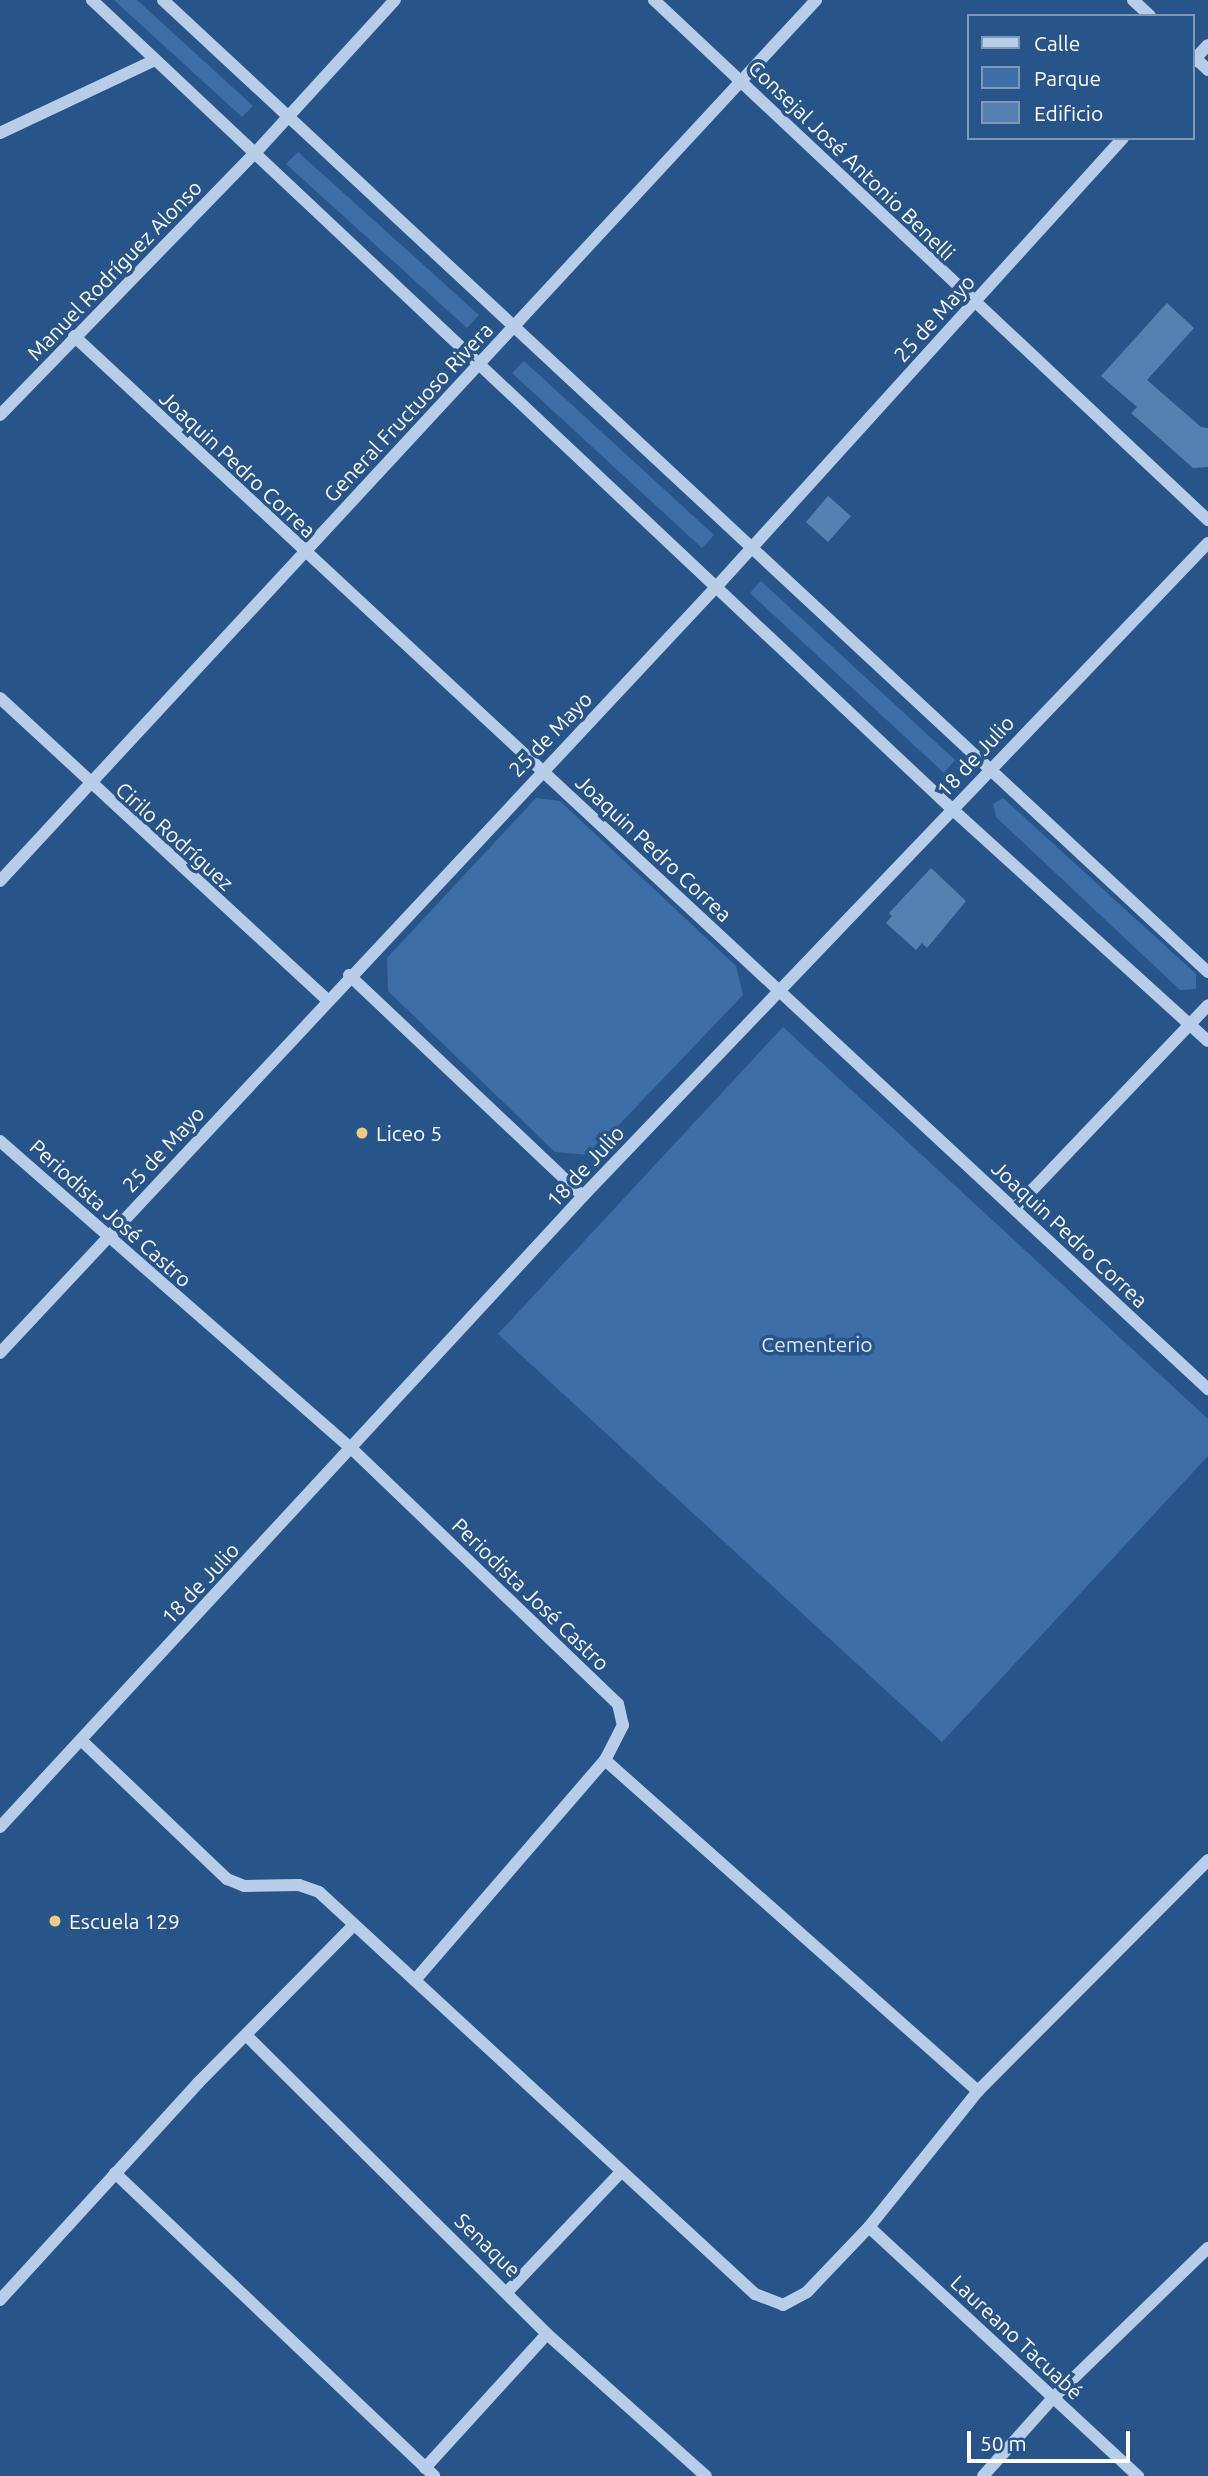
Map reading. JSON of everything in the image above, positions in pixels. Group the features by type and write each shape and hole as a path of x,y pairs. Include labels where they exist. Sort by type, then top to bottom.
{"street":[{"path":"92,0 718,585 952,809 1208,1041"},
{"path":"163,0 514,327 754,545 1208,972"},
{"name":"Manuel Rodríguez Alonso","path":"0,415 256,152 395,0"},
{"name":"Consejal José Antonio Benelli","path":"654,0 1208,520"},
{"name":"General Fructuoso Rivera","path":"0,881 816,0"},
{"path":"1133,0 1148,14"},
{"path":"1194,57 1208,45"},
{"path":"1194,59 1208,70"},
{"path":"0,133 155,60"},
{"name":"25 de Mayo","path":"0,1353 349,975 718,585 1121,140"},
{"name":"Joaquin Pedro Correa","path":"74,336 1208,1389"},
{"name":"18 de Julio","path":"0,1827 583,1196 990,767 1208,543"},
{"name":"Cirilo Rodríguez","path":"0,698 89,785 327,1000"},
{"path":"349,975 583,1196"},
{"path":"1015,1208 1208,1005"},
{"name":"Periodista José Castro","path":"0,1140 107,1237 351,1448 618,1704 623,1725 605,1759 415,1980"},
{"path":"81,1740 227,1879 244,1886 299,1885 319,1892 621,2172 769,2303 798,2301 869,2227 978,2091 1208,1860"},
{"path":"605,1759 978,2091"},
{"path":"0,2300 115,2174 354,1925"},
{"name":"Senaque","path":"247,2036 508,2291 547,2334 706,2476"},
{"path":"508,2291 621,2172"},
{"path":"115,2174 430,2472 547,2334"},
{"name":"Laureano Tacuabé","path":"869,2227 1138,2476"},
{"path":"983,2476 1053,2398 1208,2248"}],"green space":[{"path":"114,0 137,0 253,106 242,117"},
{"path":"298,152 479,315 467,328 286,164"},
{"path":"524,361 714,535 702,548 512,373"},
{"path":"761,581 955,760 944,773 750,593"},
{"path":"536,798 560,801 736,966 743,995 590,1155 555,1152 388,991 387,958"},
{"path":"1003,798 1196,974 1196,989 1180,990 996,817 993,804"},
{"name":"Cementerio","path":"783,1027 1208,1419 1208,1456 942,1742 498,1334"}],"building":[{"path":"1167,303 1194,328 1147,380 1201,427 1208,428 1208,467 1193,468 1131,413 1137,407 1101,376"},
{"path":"828,496 851,516 828,542 806,522"},
{"path":"931,868 966,901 927,948 922,943 916,950 886,923 892,916 889,913"}],"place":[{"name":"Liceo 5","path":"362,1133"},
{"name":"Escuela 129","path":"55,1921"}]}
